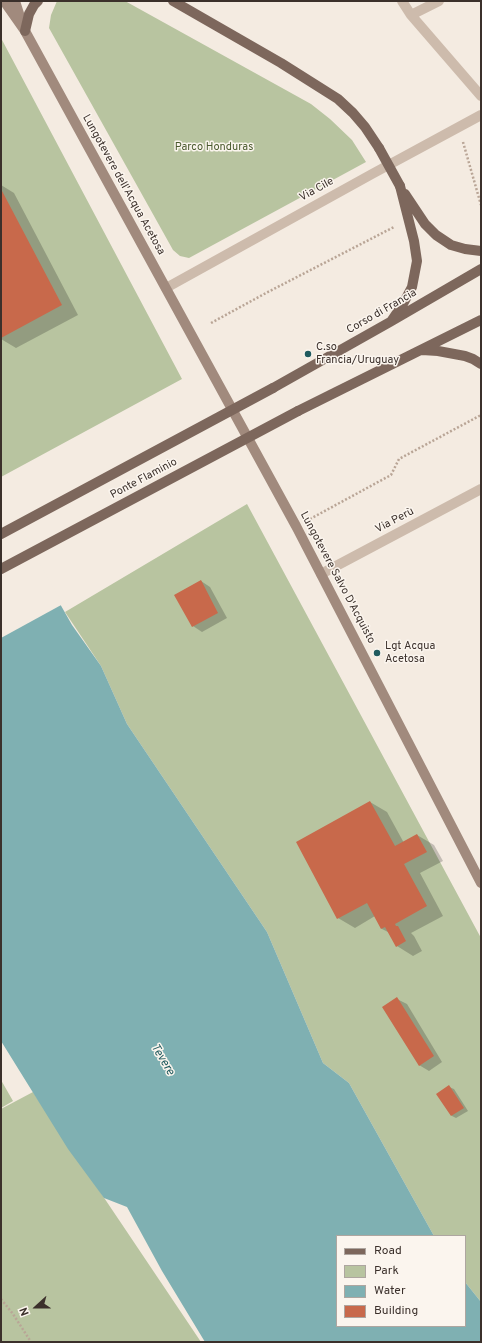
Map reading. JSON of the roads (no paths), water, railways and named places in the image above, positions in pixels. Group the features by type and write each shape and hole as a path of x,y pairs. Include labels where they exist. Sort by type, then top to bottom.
{"main road":[{"name":"Lungotevere dell'Acqua Acetosa","path":"4,1 24,31 201,351"},
{"name":"Lungotevere dell'Acqua Acetosa","path":"15,1 24,31"},
{"path":"24,31 29,14 38,1"},
{"path":"173,1 281,63 338,99 365,127 379,148 400,186 425,224 451,245 481,251"},
{"path":"390,322 412,287 417,261 400,186"},
{"name":"Corso di Francia","path":"274,388 481,268"},
{"path":"420,350 481,320"},
{"path":"420,350 438,351 465,356 481,364"},
{"name":"Ponte Flaminio","path":"1,569 298,411 420,350"},
{"name":"Lungotevere Salvo D'Acquisto","path":"201,351 296,526 481,883"},
{"name":"Ponte Flaminio","path":"1,534 274,388"}],"street":[{"path":"402,1 411,15 481,96"},
{"path":"411,15 439,1"},
{"name":"Via Cile","path":"166,288 481,115"},
{"name":"Via Perù","path":"321,574 481,489"}],"water":[{"name":"Tevere","path":"1,500 72,625 101,666 127,724 267,932 323,1063 349,1083 433,1235 336,1235 336,1327 466,1327 466,1283 481,1302 481,1342 205,1342 162,1271 127,1207 104,1198 68,1149 1,1041"}],"place":[{"name":"C.so Francia/Uruguay","path":"308,354"},
{"name":"Lgt Acqua Acetosa","path":"377,653"}],"park label":[{"name":"Parco Honduras","path":"214,148"}]}
